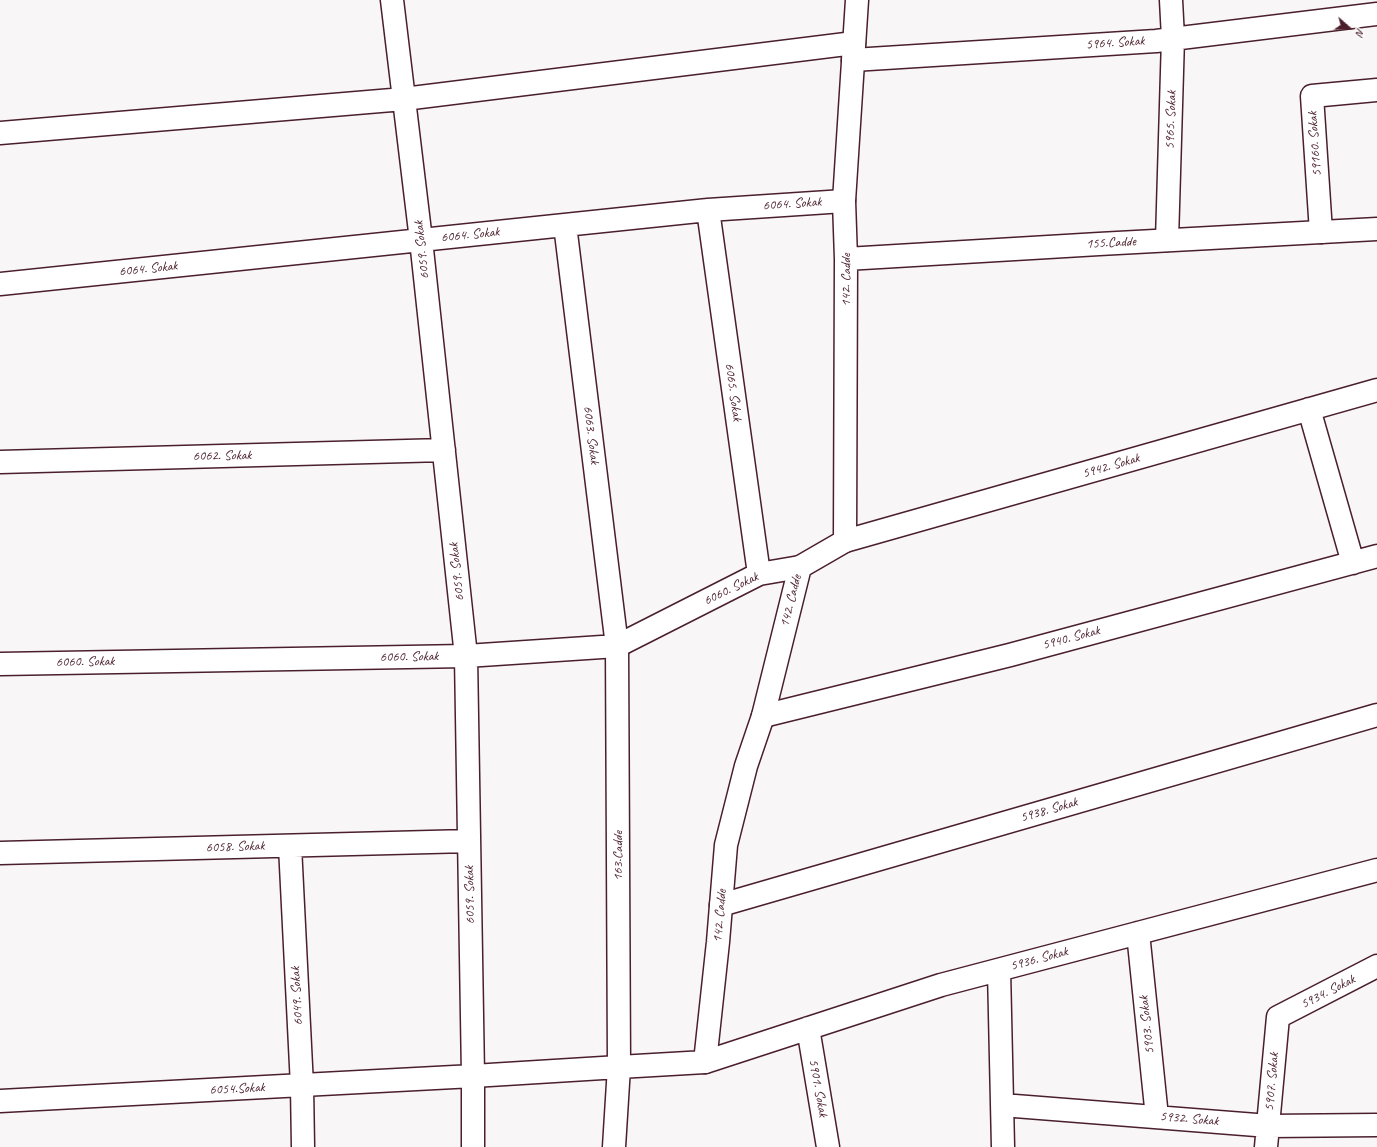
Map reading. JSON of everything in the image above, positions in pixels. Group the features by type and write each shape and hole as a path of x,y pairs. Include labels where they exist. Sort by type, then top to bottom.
{"street":[{"name":"6059. Sokak","path":"392,0 421,240 466,656 473,1076 472,1147"},
{"name":"142. Cadde","path":"705,1062 726,845 746,766 763,716 800,567 845,541 846,259 844,201 857,0"},
{"name":"5965. Sokak","path":"1167,240 1173,38 1171,0"},
{"name":"5964. Sokak","path":"0,133 404,98 853,52 1173,38 1377,14"},
{"name":"59160. Sokak","path":"1321,232 1312,96 1377,90"},
{"name":"6064. Sokak","path":"0,284 708,210 844,201"},
{"name":"6065. Sokak","path":"708,210 759,574"},
{"name":"6063. Sokak","path":"565,225 617,646"},
{"name":"155.Cadde","path":"846,259 1377,229"},
{"name":"5942. Sokak","path":"845,541 1377,390"},
{"path":"1309,409 1353,563"},
{"name":"6062. Sokak","path":"0,462 444,450"},
{"name":"5940. Sokak","path":"763,716 1010,655 1377,556"},
{"name":"6060. Sokak","path":"0,664 466,656 617,646 759,574 800,567"},
{"name":"163.Cadde","path":"614,1147 619,1067 617,646"},
{"name":"5938. Sokak","path":"721,905 1377,716"},
{"name":"6058. Sokak","path":"0,853 469,841"},
{"name":"6049. Sokak","path":"290,846 302,1086 303,1147"},
{"name":"5936. Sokak","path":"705,1062 941,985 1377,870"},
{"name":"5903. Sokak","path":"1138,933 1157,1117"},
{"name":"5934. Sokak","path":"1278,1017 1377,966"},
{"path":"998,970 1003,1147"},
{"name":"5907. Sokak","path":"1266,1147 1278,1017"},
{"name":"5901. Sokak","path":"808,1028 828,1147"},
{"path":"473,1076 705,1062"},
{"name":"6054.Sokak","path":"0,1101 473,1076"},
{"name":"5932. Sokak","path":"1002,1105 1268,1126 1377,1125"}]}
